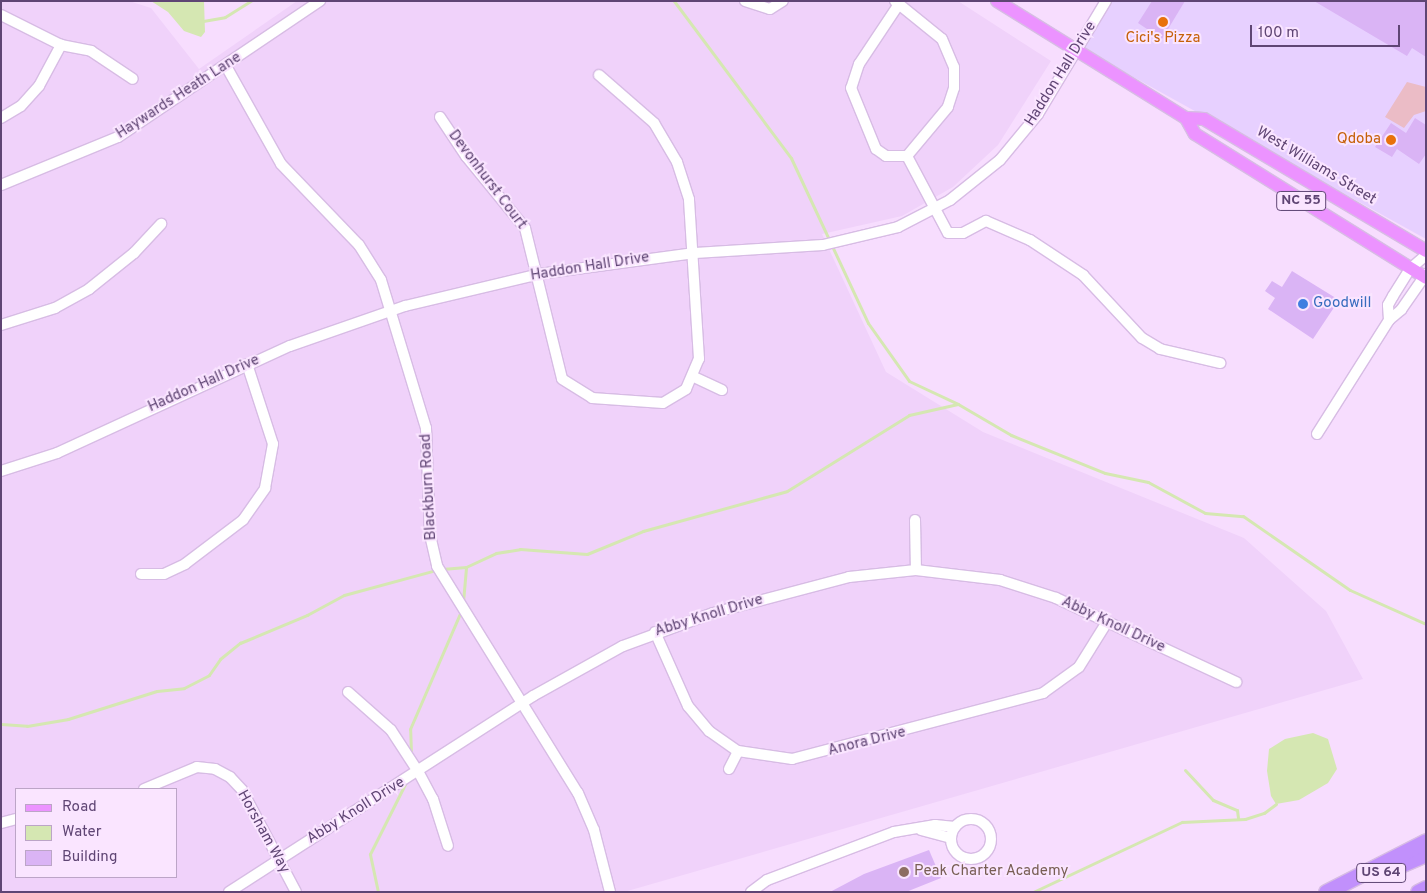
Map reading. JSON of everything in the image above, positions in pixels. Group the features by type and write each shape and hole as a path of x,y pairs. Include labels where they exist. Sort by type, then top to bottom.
{"highway":[{"path":"1326,892 1426,841"},
{"name":"US 64","path":"1336,892 1426,854"},
{"name":"US 64","path":"1418,892 1426,888"}],"main road":[{"name":"West Williams Street","path":"997,1 1186,118 1204,119 1426,251"},
{"name":"West Williams Street","path":"1186,118 1195,134 1425,276"}],"street":[{"name":"Haywards Heath Lane","path":"1,185 118,137 320,1"},
{"path":"745,1 770,9 783,1"},
{"name":"Haddon Hall Drive","path":"1,471 56,453 247,364 392,311 538,274 695,253 840,242 898,227 966,190 1000,160 1038,114 1106,1"},
{"path":"897,3 942,39 952,58 955,77 952,98 943,116 907,156 886,156 876,148 851,88 859,64 897,3"},
{"path":"1,15 61,45 91,51 132,79"},
{"path":"1,118 39,86 61,45"},
{"name":"Blackburn Road","path":"226,66 281,164 366,254 392,311 426,428 430,535 437,566 578,793 594,830 610,892"},
{"path":"599,75 644,111 670,148 687,189 695,253 699,359 694,377 722,390"},
{"name":"Devonhurst Court","path":"440,117 466,156 519,218 529,238 555,361 562,379 574,390 592,398 650,405 674,398 694,377"},
{"path":"907,156 948,233 963,233 986,221 1030,240 1083,275 1125,324 1152,345 1220,363"},
{"path":"1,325 55,308 89,289 134,252 161,224"},
{"path":"1388,320 1388,305 1410,268 1426,255"},
{"path":"1318,434 1388,320 1400,310 1425,276"},
{"path":"141,574 164,574 185,564 243,520 265,488 273,444 247,364"},
{"path":"915,520 916,570"},
{"name":"Abby Knoll Drive","path":"229,892 419,773 523,703 586,666 656,632 822,584 916,570 1000,580 1056,598 1236,682"},
{"name":"Anora Drive","path":"656,632 688,706 709,731 738,751 777,759 808,757 1029,699 1056,686 1079,667 1107,622"},
{"path":"348,692 391,730 419,773 433,798 448,846"},
{"path":"729,769 738,751"},
{"name":"Horsham Way","path":"146,788 180,771 197,767 215,769 230,777 242,790 296,892"},
{"path":"1,823 15,819"},
{"path":"751,892 775,876 913,828 955,828 970,819 980,822 988,829 990,844 984,854 968,858 954,849 952,838 955,828"},
{"path":"913,828 952,838"}],"shaded area":[{"path":"1,1 129,1 151,8 199,69 297,1 958,1 1051,61 998,145 953,187 902,216 822,234 886,372 983,432 1244,538 1326,611 1363,679 624,892 1,892"},
{"path":"1108,1 1426,1 1426,239 1081,48"},
{"path":"1407,82 1426,87 1426,111 1414,115 1404,128 1385,117"}],"water":[{"path":"151,1 204,1 205,32 201,37 184,31 168,12"},
{"path":"1313,733 1328,739 1337,769 1328,783 1299,800 1276,804 1271,796 1267,771 1269,749 1285,739"}],"building":[{"path":"1152,1 1185,1 1162,39 1138,23"},
{"path":"1314,1 1426,1 1426,57 1412,48 1407,56"},
{"path":"1415,118 1426,125 1426,154 1419,164 1397,149 1392,157 1375,147 1391,123 1406,133"},
{"name":"Goodwill","path":"1292,271 1339,300 1313,339 1268,309 1275,298 1265,291 1272,281 1282,287"},
{"name":"Peak Charter Academy","path":"929,850 941,878 906,892 830,892 864,874"}],"waterway":[{"path":"203,21 225,17 251,1"},
{"path":"674,1 791,158 868,323 909,381 958,404 1011,435 1105,473 1148,482 1205,513 1243,516 1350,590 1426,624"},
{"path":"442,569 466,567 496,553 520,549 587,554 643,531 787,491 909,415 958,404"},
{"path":"463,602 466,567"},
{"path":"1,724 27,726 68,719 157,691 184,688 209,675 220,659 240,643 307,615 344,595 436,570"},
{"path":"411,753 410,729 461,611"},
{"path":"1185,770 1213,800 1237,810 1238,818"},
{"path":"378,892 370,854 406,782"},
{"path":"1033,892 1182,822 1245,819 1264,813 1276,804"}],"place":[{"name":"Cici's Pizza","path":"1163,22"},
{"name":"Qdoba","path":"1391,140"},
{"name":"Goodwill","path":"1303,304"},
{"name":"Peak Charter Academy","path":"904,872"}]}
